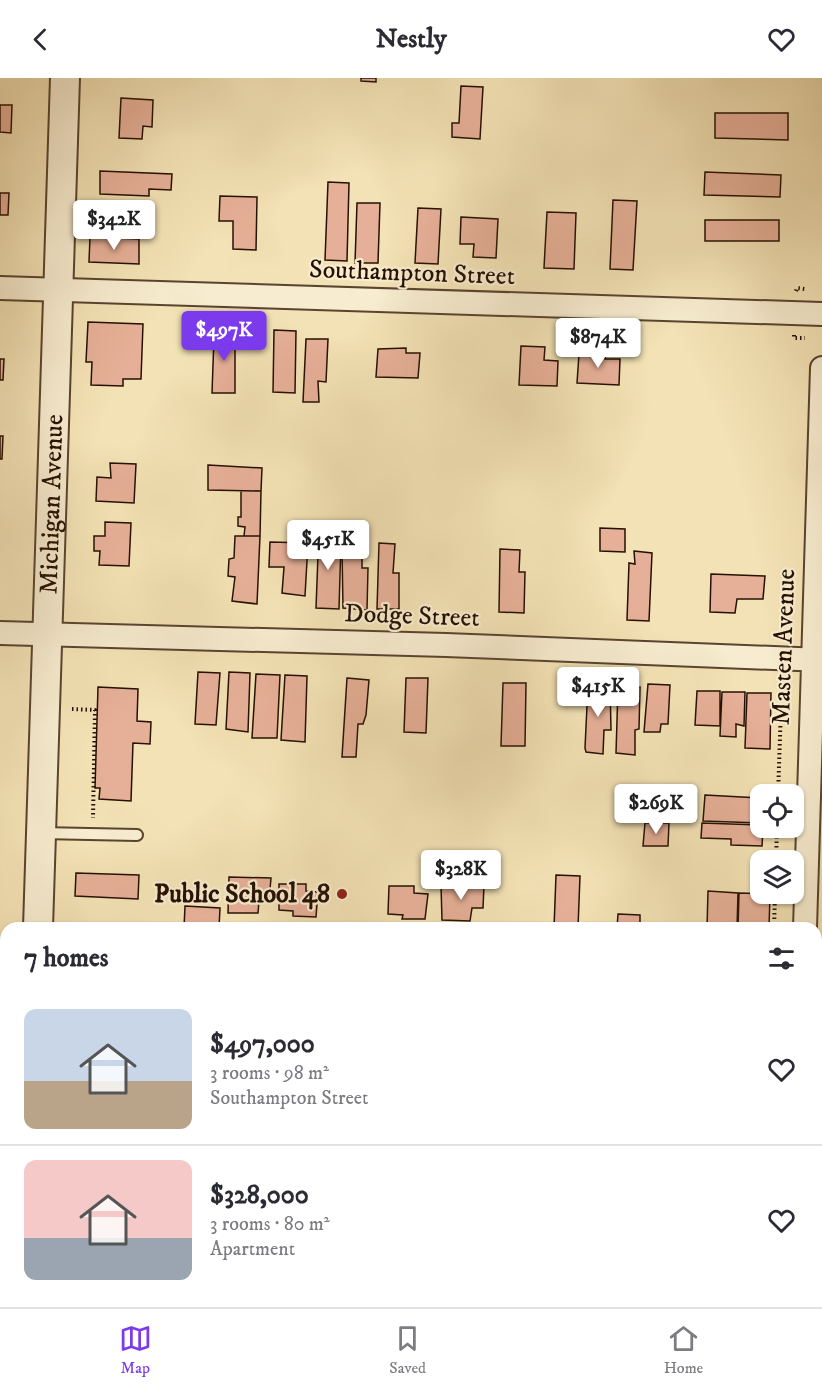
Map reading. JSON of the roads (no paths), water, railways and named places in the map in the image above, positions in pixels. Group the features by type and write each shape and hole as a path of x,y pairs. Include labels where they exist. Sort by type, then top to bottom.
{"street":[{"name":"Michigan Avenue","path":"38,922 65,78"},
{"name":"Southampton Street","path":"0,288 822,314"},
{"name":"Masten Avenue","path":"805,922 817,660 822,368"},
{"name":"Dodge Street","path":"0,633 446,645 817,660"}],"lane":[{"path":"41,833 137,835"}],"place":[{"name":"Public School 48","path":"342,894"}]}
